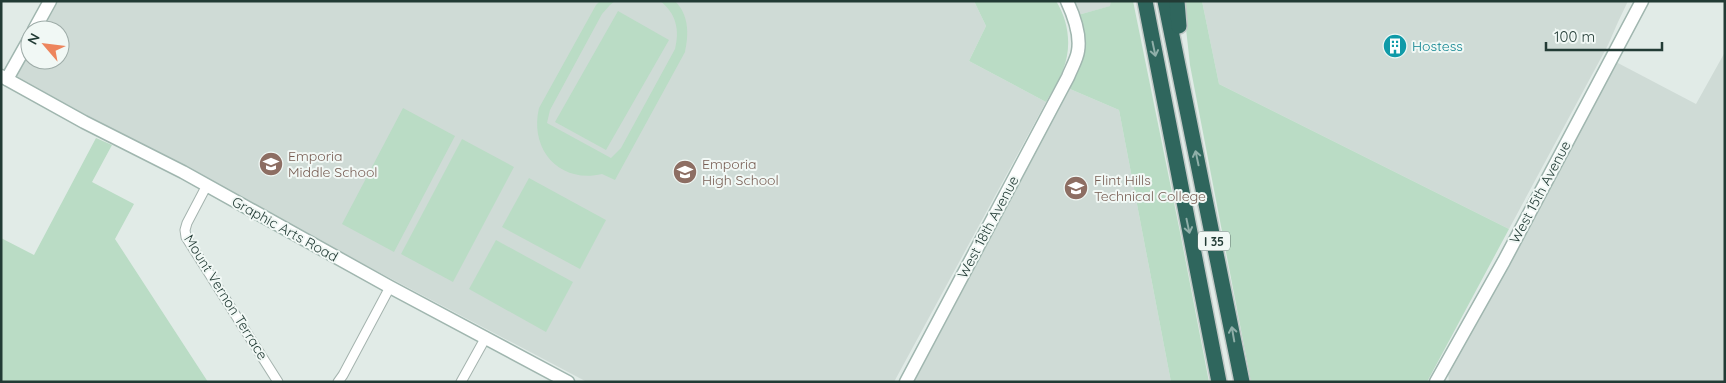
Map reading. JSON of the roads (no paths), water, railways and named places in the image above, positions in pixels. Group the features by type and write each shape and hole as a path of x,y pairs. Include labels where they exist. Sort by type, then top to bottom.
{"highway":[{"name":"I 35","path":"1144,1 1219,382"},
{"name":"I 35","path":"1165,1 1242,382"},
{"path":"1177,1 1185,100"}],"street":[{"path":"40,20 50,1"},
{"name":"West 18th Avenue","path":"906,382 1070,73 1078,51 1077,30 1073,13 1067,1"},
{"name":"West 15th Avenue","path":"1436,382 1504,261 1642,1"},
{"path":"4,78 20,53"},
{"name":"Graphic Arts Road","path":"4,78 84,122 207,185 390,287 568,382"},
{"name":"Mount Vernon Terrace","path":"207,185 187,223 186,237 278,382"},
{"path":"338,382 390,287"},
{"path":"461,382 486,337"}],"place":[{"name":"Hostess","path":"1395,46"},
{"name":"Emporia Middle School","path":"271,164"},
{"name":"Emporia High School","path":"685,172"},
{"name":"Flint Hills Technical College","path":"1076,188"}]}
